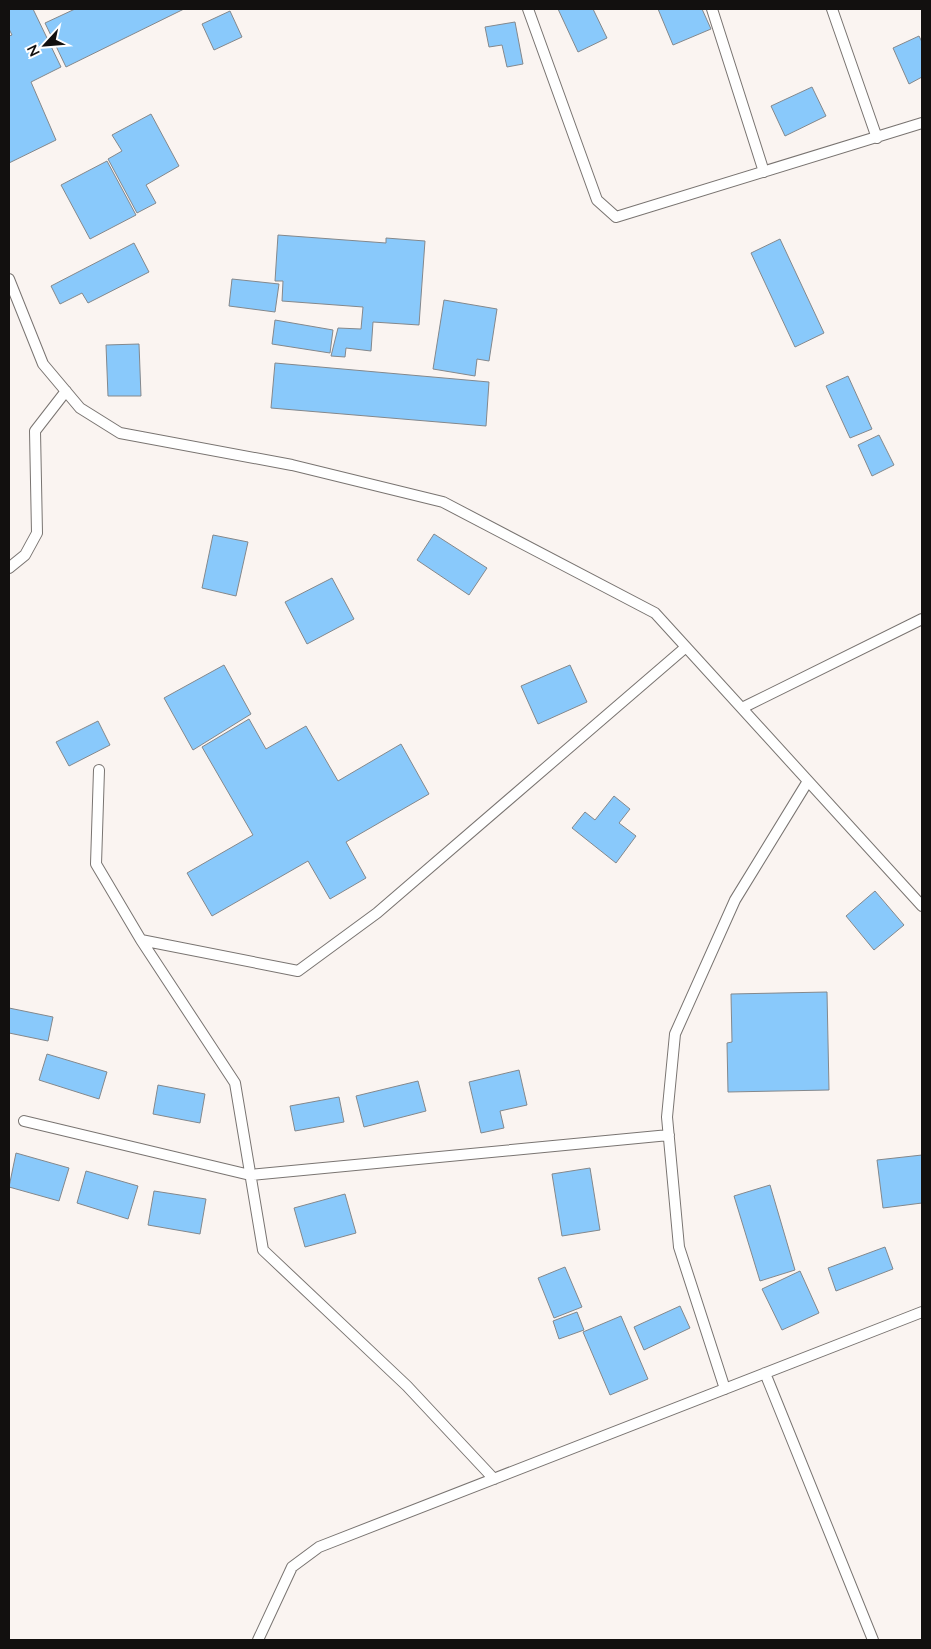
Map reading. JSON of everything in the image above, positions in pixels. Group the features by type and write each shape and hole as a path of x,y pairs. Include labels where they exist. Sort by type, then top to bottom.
{"lane":[{"path":"528,9 597,200 616,217 922,123"},
{"path":"712,9 764,172"},
{"path":"832,9 876,138"},
{"path":"9,279 43,364 80,408 120,433 292,464 443,502 655,613 922,906"},
{"path":"9,568 25,555 37,533 35,431 66,391"},
{"path":"742,708 922,619"},
{"path":"141,940 298,971 377,913 686,646"},
{"path":"99,770 96,864 141,940 235,1083 264,1250 408,1386 494,1479"},
{"path":"724,1389 679,1247 668,1117 675,1034 735,900 808,780"},
{"path":"24,1121 250,1175 669,1135"},
{"path":"258,1640 292,1567 318,1547 922,1312"},
{"path":"765,1374 874,1640"}],"building":[{"path":"9,9 33,9 61,67 31,82 56,140 9,163 9,36 12,35 9,29"},
{"path":"75,9 184,9 66,67 45,23"},
{"path":"558,9 593,9 607,38 578,52"},
{"path":"658,9 702,9 711,29 673,45"},
{"path":"230,11 242,37 214,50 202,24"},
{"path":"515,22 523,64 507,67 502,45 489,47 485,27"},
{"path":"919,36 922,42 922,77 909,84 893,48"},
{"path":"812,87 826,116 785,136 771,106"},
{"path":"151,114 179,166 146,185 156,203 137,213 108,159 122,151 112,135"},
{"path":"107,161 136,215 90,239 61,185"},
{"path":"278,235 386,243 386,238 425,241 419,325 373,322 371,351 346,348 345,357 331,356 338,328 361,329 363,307 282,301 283,281 275,281"},
{"path":"780,239 824,333 795,347 751,253"},
{"path":"134,243 149,272 88,303 82,293 60,304 51,286"},
{"path":"232,279 279,284 275,312 229,306"},
{"path":"444,300 497,309 489,361 477,359 475,376 433,369"},
{"path":"275,320 333,330 330,353 272,344"},
{"path":"139,344 141,396 108,396 106,345"},
{"path":"275,363 489,382 486,426 271,408"},
{"path":"848,376 872,429 850,438 826,386"},
{"path":"879,435 894,465 872,476 858,445"},
{"path":"434,534 487,568 469,595 417,560"},
{"path":"213,535 248,542 236,596 202,588"},
{"path":"332,578 354,619 307,644 285,602"},
{"path":"224,665 251,714 193,750 164,698"},
{"path":"570,665 587,702 538,724 521,686"},
{"path":"249,719 266,749 306,726 338,781 401,744 429,794 346,842 366,878 330,899 308,861 212,916 187,873 253,835 202,747"},
{"path":"98,721 110,745 69,766 56,742"},
{"path":"614,796 630,809 619,823 636,836 616,863 572,828 585,812 595,820"},
{"path":"875,891 904,925 874,950 846,916"},
{"path":"827,992 829,1090 728,1092 727,1043 732,1042 731,994"},
{"path":"9,1008 53,1017 48,1041 9,1033"},
{"path":"47,1054 107,1072 99,1099 39,1080"},
{"path":"519,1070 527,1105 500,1111 504,1128 481,1133 469,1082"},
{"path":"418,1081 426,1111 364,1127 356,1096"},
{"path":"158,1085 205,1094 200,1123 153,1114"},
{"path":"339,1097 344,1122 295,1131 290,1106"},
{"path":"16,1153 69,1168 59,1201 9,1187"},
{"path":"922,1155 922,1203 883,1208 877,1160"},
{"path":"590,1168 600,1230 562,1236 552,1174"},
{"path":"86,1171 138,1186 128,1219 77,1203"},
{"path":"770,1185 795,1270 760,1281 734,1196"},
{"path":"154,1191 206,1199 200,1234 148,1225"},
{"path":"345,1194 356,1233 305,1247 294,1208"},
{"path":"885,1247 893,1269 836,1291 828,1268"},
{"path":"565,1267 582,1307 554,1318 538,1278"},
{"path":"800,1271 819,1313 782,1330 762,1289"},
{"path":"680,1306 690,1328 644,1350 634,1327"},
{"path":"577,1312 584,1330 559,1339 553,1321"},
{"path":"621,1316 648,1379 610,1395 583,1332"}]}
